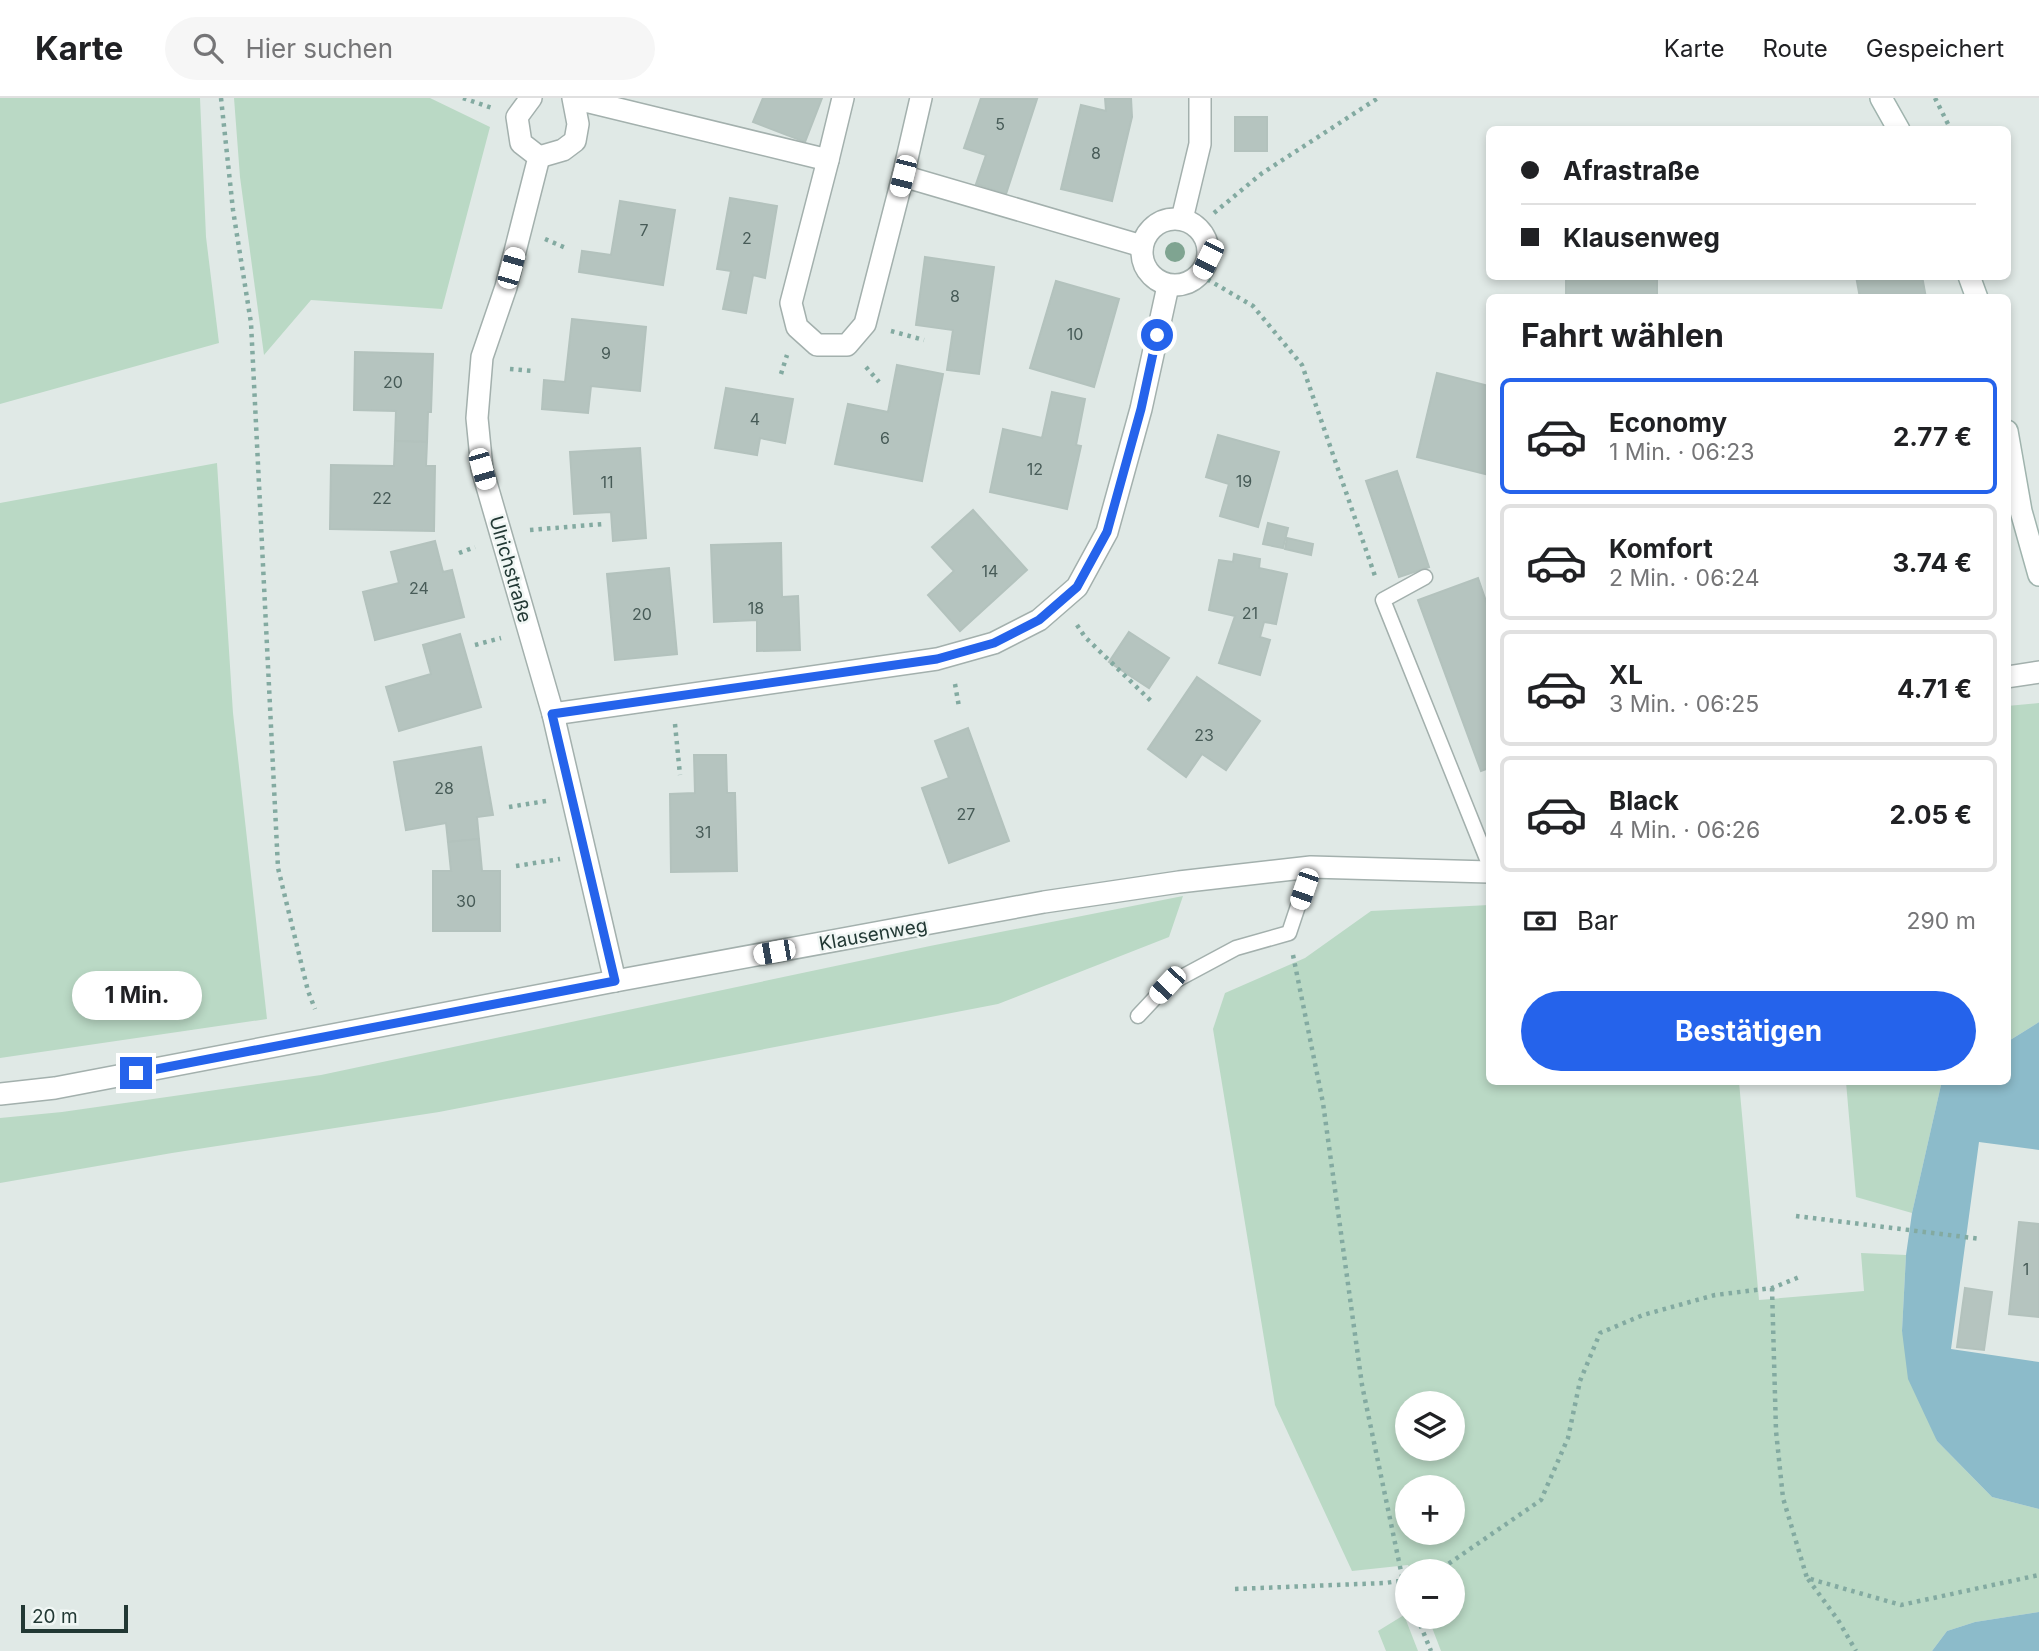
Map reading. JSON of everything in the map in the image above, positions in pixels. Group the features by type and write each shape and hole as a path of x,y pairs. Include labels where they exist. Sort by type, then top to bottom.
{"street":[{"path":"531,98 517,117 521,143 539,157 563,150 575,141 578,124 573,98 828,160"},
{"path":"843,98 792,303 797,327 817,345 847,345 865,324 921,98"},
{"path":"1189,223 1200,144 1200,98"},
{"path":"1881,98 1897,126"},
{"name":"Ulrichstraße","path":"539,157 509,276 482,357 477,418 482,469 552,714 615,981"},
{"path":"903,176 1142,246"},
{"path":"1164,220 1189,223 1207,241 1208,259 1200,275 1186,285 1168,286 1152,278 1143,263 1142,246 1149,230 1164,220"},
{"path":"552,714 937,659 994,643 1039,620 1077,587 1107,532 1141,409 1168,286"},
{"path":"2011,454 2021,511 2039,575"},
{"path":"2011,676 2039,672"},
{"name":"Klausenweg","path":"0,1094 55,1088 1044,902 1178,882 1311,867 1486,872"}],"lane":[{"path":"1425,577 1383,600 1486,857"},
{"path":"1138,1016 1167,985 1236,948 1289,933 1311,867"}],"path":[{"path":"221,98 233,210 251,323 278,868 308,991 325,1036"},
{"path":"1189,223 1378,98"},
{"path":"1936,98 1949,126"},
{"path":"1200,275 1253,306 1302,365 1383,600"},
{"path":"1060,602 1085,638 1152,702"},
{"path":"672,698 680,775"},
{"path":"509,807 572,797"},
{"path":"516,866 586,855"},
{"path":"1289,933 1323,1102 1363,1385 1400,1559"},
{"path":"1796,1216 1981,1239"},
{"path":"1456,1559 1541,1500 1568,1438 1580,1381 1600,1333 1643,1314 1715,1295 1773,1288 1802,1276"},
{"path":"1773,1288 1776,1431 1783,1498 1807,1578 1838,1620 1856,1651"},
{"path":"1807,1578 1901,1605 2039,1575"},
{"path":"1235,1589 1395,1581"},
{"path":"1422,1629 1431,1651"}],"green space":[{"path":"0,98 200,98 206,237 219,343 0,404"},
{"path":"234,98 430,98 490,127 442,309 311,300 264,355 240,177"},
{"path":"217,463 233,713 267,1019 0,1058 0,503"},
{"path":"2039,703 2039,1022 2011,1040 2011,706"},
{"path":"1183,896 1169,937 998,1004 439,1112 172,1153 0,1183 0,1118 62,1112 321,1075 930,946"},
{"path":"1486,905 1486,1085 1739,1085 1759,1300 1864,1291 1861,1253 1906,1255 1902,1331 1937,1441 1992,1497 2039,1509 2039,1612 1975,1622 1947,1631 1932,1651 1441,1651 1433,1629 1465,1629 1465,1559 1395,1559 1395,1566 1352,1571 1275,1405 1213,1029 1225,993 1305,958 1371,911"},
{"path":"1846,1085 1941,1085 1912,1213 1856,1197"},
{"path":"1395,1621 1395,1629 1409,1629 1418,1651 1386,1651 1378,1631"}],"water":[{"path":"2039,1022 2039,1150 1979,1142 1951,1349 2039,1362 2039,1509 1992,1497 1937,1441 1908,1379 1902,1331 1906,1255 1912,1213 1941,1085 2011,1085 2011,1040"},
{"path":"2039,1612 2039,1651 1932,1651 1947,1631 1975,1622"}],"building":[{"path":"763,98 822,98 805,142 753,122"},
{"path":"981,98 1037,99 1006,194 976,184 986,155 964,148"},
{"path":"1105,98 1131,98 1132,117 1112,201 1061,189 1081,105 1106,111"},
{"path":"1235,117 1267,117 1267,151 1235,151"},
{"path":"730,198 777,206 765,278 753,275 746,313 723,309 731,271 717,269"},
{"path":"620,201 675,210 663,285 579,272 582,251 611,255"},
{"path":"925,257 994,267 979,374 947,370 953,330 916,325"},
{"path":"1566,280 1657,280 1657,294 1566,294"},
{"path":"1857,280 1923,280 1925,294 1859,294"},
{"path":"1056,281 1119,299 1094,387 1030,368"},
{"path":"572,319 646,327 640,391 591,386 588,413 542,409 544,380 565,382"},
{"path":"355,352 433,354 427,442 395,441 396,411 354,410"},
{"path":"897,365 943,374 922,481 835,464 848,404 888,412"},
{"path":"1437,373 1486,385 1486,474 1417,457"},
{"path":"726,388 793,399 785,443 760,438 757,455 715,448"},
{"path":"1052,392 1085,399 1076,445 1081,446 1067,509 990,492 1003,429 1042,438"},
{"path":"1218,435 1279,452 1258,527 1220,516 1229,484 1206,477"},
{"path":"395,441 427,442 426,466 435,466 434,531 330,529 331,465 394,466"},
{"path":"640,448 646,538 613,541 611,512 574,514 570,452"},
{"path":"1397,471 1429,567 1399,577 1366,481"},
{"path":"973,510 1027,570 960,631 928,595 954,571 932,547"},
{"path":"1268,523 1288,528 1283,548 1263,544"},
{"path":"1287,538 1313,544 1311,555 1285,549"},
{"path":"435,541 443,572 452,570 464,617 375,640 363,592 399,583 391,552"},
{"path":"781,543 782,597 798,596 800,650 757,651 757,620 714,622 711,545"},
{"path":"1234,554 1260,559 1259,568 1287,574 1276,624 1264,622 1260,637 1270,640 1260,675 1219,663 1235,616 1209,610 1219,560 1233,562"},
{"path":"669,568 677,654 615,660 607,574"},
{"path":"1478,578 1486,601 1486,769 1481,771 1418,600"},
{"path":"1129,632 1169,658 1149,688 1109,662"},
{"path":"460,634 481,707 399,731 386,687 431,674 423,645"},
{"path":"1197,677 1260,721 1226,770 1202,754 1186,777 1148,749"},
{"path":"968,728 1009,841 949,863 922,788 949,778 935,741"},
{"path":"481,747 493,815 477,817 479,839 448,842 446,823 406,830 394,762"},
{"path":"694,755 726,755 727,793 735,793 737,871 671,872 670,794 695,793"},
{"path":"479,839 482,871 500,871 500,931 433,931 433,871 451,871 448,842"},
{"path":"2019,1222 2039,1224 2039,1317 2009,1314"},
{"path":"1965,1288 1992,1292 1984,1350 1957,1347"}],"route":[{"path":"136,1073 615,981 552,714 869,671 937,659 994,643 1039,620 1077,587 1107,532 1141,409 1157,335"}]}
